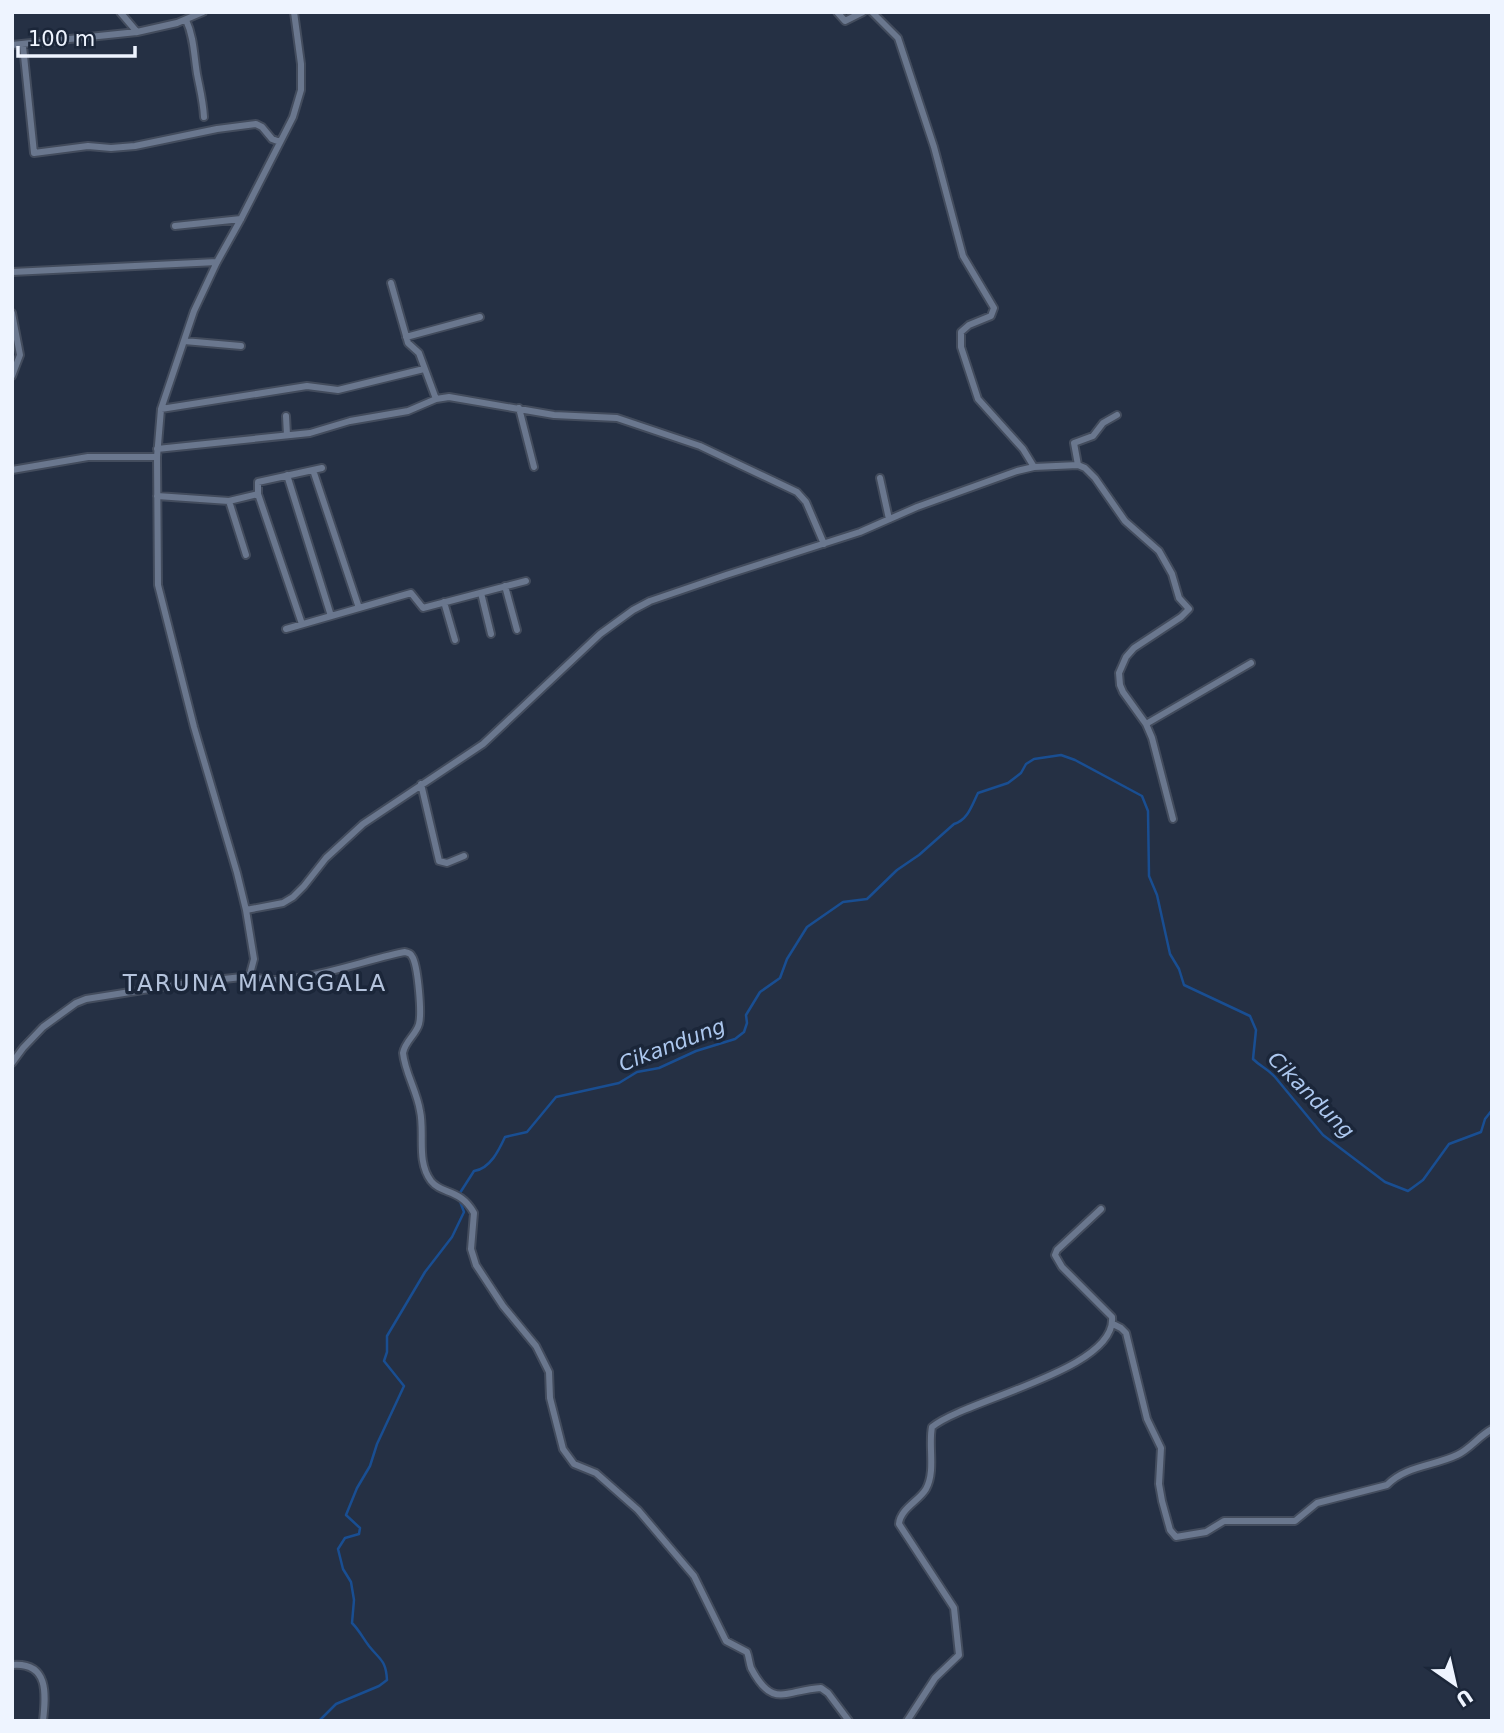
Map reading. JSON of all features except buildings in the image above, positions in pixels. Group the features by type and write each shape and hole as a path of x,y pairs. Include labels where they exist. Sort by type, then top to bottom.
{"street":[{"path":"120,12 137,32"},
{"path":"12,45 23,46 55,39 137,32 186,20 204,12"},
{"path":"250,974 254,959 246,910 181,680 158,585 157,453 161,410 194,311 293,117 302,90 294,12"},
{"path":"837,12 845,22 863,12"},
{"path":"872,12 898,38 934,147 960,249 974,277 995,308 994,313 987,319 965,329 960,338 978,399 1023,449 1034,467"},
{"path":"186,20 203,95 204,117"},
{"path":"23,46 34,153 88,146 135,146 256,124 272,139 280,142"},
{"path":"175,226 242,219"},
{"path":"12,272 217,262"},
{"path":"391,283 406,337 410,346 419,353 436,399"},
{"path":"12,313 20,355 12,376"},
{"path":"406,337 480,317"},
{"path":"184,341 241,346"},
{"path":"161,410 307,386 338,390 424,369"},
{"path":"12,470 88,457 157,453 310,433 350,421 408,411 436,399 449,397 554,415 617,418 700,446 789,488 802,497 824,544"},
{"path":"519,408 534,467"},
{"path":"286,415 287,435"},
{"path":"1078,465 1074,443 1093,436 1103,423 1117,415"},
{"path":"246,910 283,903 293,897 338,846 363,824 483,744 600,634 633,610 1034,467 1078,465 1090,472 1125,521 1159,551 1167,562 1179,598 1189,609 1141,642 1126,657 1121,668 1120,685 1146,724 1173,819"},
{"path":"302,624 258,494 258,482 321,468"},
{"path":"313,470 359,608"},
{"path":"287,475 331,616"},
{"path":"880,478 889,519"},
{"path":"157,496 229,501 258,494"},
{"path":"229,501 246,555"},
{"path":"286,629 411,593 423,608 526,580"},
{"path":"505,586 517,629"},
{"path":"481,593 491,634"},
{"path":"444,602 455,640"},
{"path":"1146,724 1251,663"},
{"path":"421,785 439,861 447,863 464,856"},
{"path":"250,974 266,981 293,980 393,954 410,954 417,973 420,1018 418,1027 404,1045 404,1061 420,1111 422,1156 427,1174 436,1185 463,1198 474,1213 471,1249 476,1265 503,1306 536,1346 550,1372 550,1398 567,1456 574,1464 596,1473 638,1510 666,1542 694,1576 726,1641 747,1652 751,1667 765,1689 784,1695 821,1688 828,1693 849,1721"},
{"path":"12,1063 43,1027 76,1003 86,999 250,974"},
{"path":"907,1721 934,1678 959,1655 954,1608 899,1524 899,1517 925,1491 929,1481 933,1427 1072,1366 1112,1329 1112,1317 1062,1267 1055,1255 1057,1250 1101,1209"},
{"path":"1113,1324 1126,1334 1148,1423 1160,1444 1159,1484 1170,1530 1176,1537 1206,1532 1224,1521 1294,1521 1317,1503 1387,1485 1394,1477 1456,1455 1492,1429"},
{"path":"12,1665 25,1664 41,1677 45,1699 43,1721"}],"waterway":[{"name":"Cikandung","path":"319,1721 336,1704 387,1680 382,1661 352,1623 354,1600 351,1582 343,1569 338,1549 345,1538 359,1534 360,1528 346,1515 404,1386 384,1361 387,1336 425,1272 452,1237 464,1212 458,1196 474,1171 489,1163 505,1137 527,1132 556,1097 619,1083 637,1072 659,1068 696,1051 735,1039 744,1032 746,1015 760,992 780,978 787,959 807,927 843,902 867,899 897,870 963,819 978,793 1008,783 1034,759 1061,755 1142,796 1148,811 1149,876 1157,895 1170,954 1184,985 1250,1016 1256,1030 1253,1059 1275,1077 1323,1135 1385,1182 1408,1191 1423,1180 1449,1144 1481,1132 1485,1119 1492,1110"}],"district":[{"name":"TARUNA MANGGALA","path":"255,983"}]}
